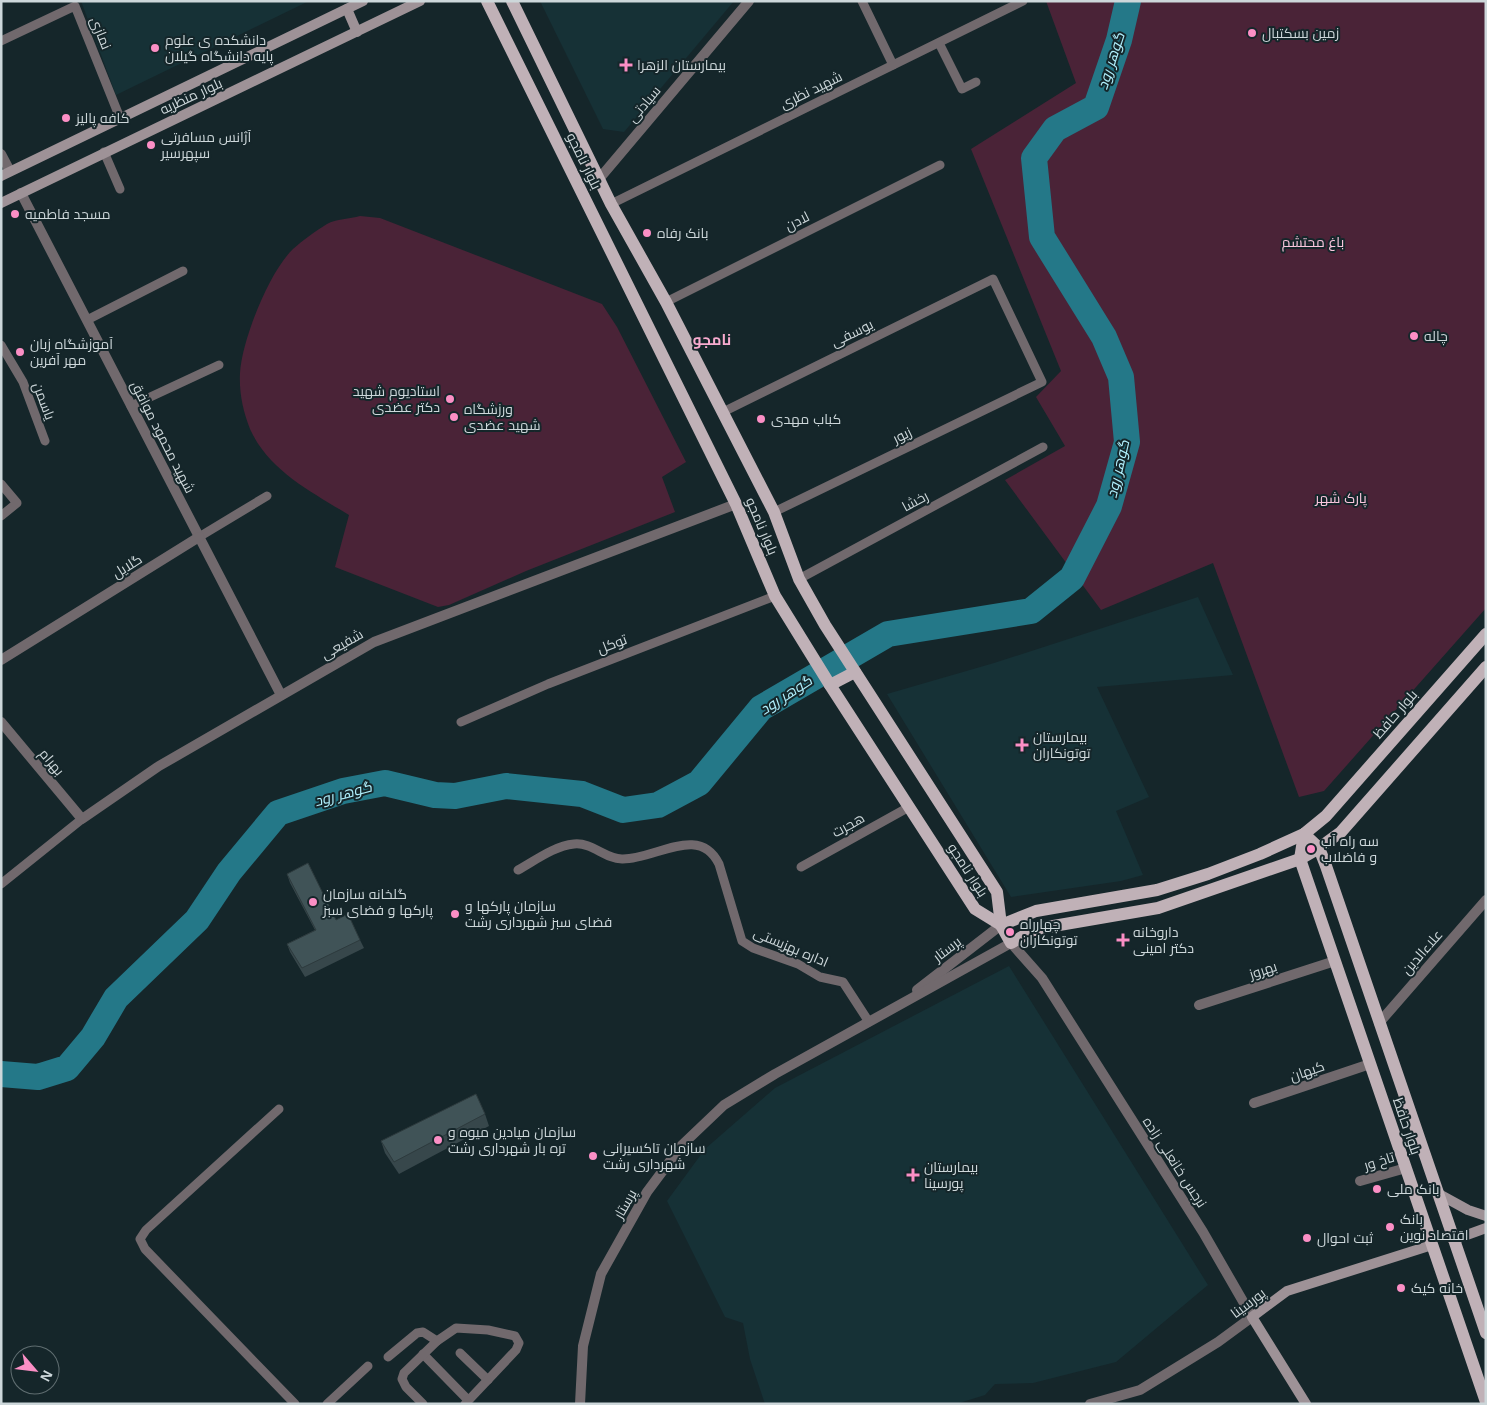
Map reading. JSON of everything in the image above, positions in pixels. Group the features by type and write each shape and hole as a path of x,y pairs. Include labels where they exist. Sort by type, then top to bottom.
{"main road":[{"name":"بلوار منظریه","path":"6,174 363,1"},
{"name":"بلوار منظریه","path":"1,203 420,1"},
{"name":"بلوار نامجو","path":"487,1 736,504 775,596 830,685 975,909 1001,926"},
{"name":"بلوار نامجو","path":"512,1 611,204 666,302 774,512 799,579 825,625 996,892 1001,926"},
{"path":"347,9 357,32"},
{"path":"524,74 543,65"},
{"name":"بلوار حافظ","path":"1001,926 1036,911 1157,890 1260,854 1304,834 1331,810 1486,634"},
{"path":"1001,926 1010,943 1036,929 1158,908 1300,859 1320,848 1341,832 1486,667"},
{"path":"830,685 855,672"},
{"path":"1304,834 1320,848"},
{"name":"بلوار حافظ","path":"1304,834 1300,859 1486,1402"},
{"name":"بلوار حافظ","path":"1320,848 1486,1333"},
{"path":"1437,1192 1468,1210 1486,1216"},
{"path":"1432,1245 1453,1240 1486,1228"},
{"name":"پورسینا","path":"1252,1317 1287,1291 1432,1245"},
{"name":"نرجس خانعلی زاده","path":"1252,1317 1306,1404"}],"street":[{"name":"سیادتی","path":"599,179 749,1"},
{"path":"1,154 6,174"},
{"name":"شهید محمود موافق","path":"21,193 281,695"},
{"name":"شفیعی","path":"82,819 159,766 374,642 736,504"},
{"name":"گلایل","path":"1,660 200,537"},
{"name":"بهرام","path":"1,722 82,819"},
{"name":"علاءالدین","path":"1379,1023 1486,900"},
{"name":"پرستار","path":"886,1013 1001,926"},
{"name":"پرستار","path":"580,1404 583,1346 601,1274 647,1192 682,1145 724,1105 1010,943"},
{"name":"نرجس خانعلی زاده","path":"1010,943 1042,978 1203,1232 1252,1317"},
{"name":"بهروز","path":"1199,1005 1335,961"},
{"name":"کیهان","path":"1254,1104 1370,1064"},
{"name":"تاخ ور","path":"1360,1181 1406,1168"},
{"name":"پورسینا","path":"1090,1404 1140,1390 1218,1342 1252,1317"}],"lane":[{"path":"862,1 893,65"},
{"name":"شهید نظری","path":"611,204 1023,1"},
{"name":"نمازی","path":"1,40 75,6 120,118"},
{"path":"939,43 962,89 976,82"},
{"path":"104,152 120,189"},
{"name":"لادن","path":"666,302 940,165"},
{"path":"87,320 183,271"},
{"name":"زیور","path":"774,512 1042,382 993,280"},
{"name":"یوسفی","path":"723,412 993,280"},
{"name":"یاسمن","path":"1,345 23,382 45,441"},
{"path":"131,406 219,365"},
{"name":"رخشا","path":"799,579 1043,447"},
{"path":"1,484 17,503 1,516"},
{"name":"گلایل","path":"200,537 267,496"},
{"name":"توکل","path":"461,722 573,674 775,596"},
{"name":"هجرت","path":"801,867 909,807"},
{"name":"شفیعی","path":"1,884 82,819"},
{"name":"اداره بهزیستی","path":"518,870 555,849 575,844 588,846 622,859 688,844 704,846 716,857 719,864 742,941 753,948 798,964 813,974 843,982 869,1022"},
{"path":"279,1108 146,1230 140,1239 145,1249 295,1404"},
{"path":"423,1354 466,1402 516,1350 519,1343 515,1336 464,1327 456,1328 437,1341 423,1354 408,1368 402,1379 406,1386 424,1404"},
{"path":"388,1356 417,1333 423,1332 437,1341"},
{"path":"460,1353 488,1380"},
{"path":"327,1404 368,1366"}],"shaded area":[{"name":"دانشکده ی علوم پایه دانشگاه گیلان","path":"81,1 309,1 116,95"},
{"name":"بیمارستان الزهرا","path":"540,1 734,1 624,132 603,129"},
{"name":"بیمارستان توتونکاران","path":"1198,597 1233,675 1097,687 1149,797 1116,811 1143,875 1121,881 1011,897 887,694 994,663"},
{"name":"بیمارستان پورسینا","path":"1009,966 1208,1285 1116,1362 1033,1383 995,1384 985,1395 956,1404 765,1404 750,1359 743,1323 725,1317 667,1201 705,1149 775,1088"}],"green space":[{"name":"پارک شهر","path":"1046,1 1486,1 1486,608 1324,791 1299,797 1213,563 1101,610 1005,480 1065,446 1036,397 1061,371 971,149 1076,83"},
{"name":"ورزشگاه شهید عضدی","path":"360,216 380,218 602,304 617,327 686,462 662,477 675,512 526,571 449,605 438,607 335,567 349,515 306,489 280,469 258,444 243,409 240,373 246,343 258,307 275,273 284,260 293,249 327,224"}],"building":[{"path":"308,863 336,920 348,914 360,940 302,968 287,944 316,930 287,874"},
{"path":"476,1094 485,1114 394,1162 381,1141"}],"waterway":[{"name":"گوهر رود","path":"1,1074 38,1077 67,1068 93,1037 116,998 197,920 229,872 278,813 343,791 385,783 435,795 455,796 506,786 582,794 623,810 658,805 699,783 761,708 888,634 1031,611 1072,578 1109,506 1127,442 1121,377 1104,337 1042,237 1034,158 1055,129 1096,107 1119,40 1128,1"}],"place":[{"name":"زمین بسکتبال","path":"1252,33"},
{"name":"دانشکده ی علوم پایه دانشگاه گیلان","path":"155,48"},
{"name":"بیمارستان الزهرا","path":"626,65"},
{"name":"کافه پالیز","path":"66,118"},
{"name":"آژانس مسافرتی سپهرسیر","path":"151,145"},
{"name":"مسجد فاطمیه","path":"15,214"},
{"name":"بانک رفاه","path":"647,233"},
{"name":"چاله","path":"1414,336"},
{"name":"آموزشگاه زبان مهر آفرین","path":"20,352"},
{"name":"استادیوم شهید دکتر عضدی","path":"450,399"},
{"name":"ورزشگاه شهید عضدی","path":"454,417"},
{"name":"کباب مهدی","path":"761,419"},
{"name":"بیمارستان توتونکاران","path":"1022,745"},
{"name":"سه راه آب و فاضلاب","path":"1311,849"},
{"name":"گلخانه سازمان پارکها و فضای سبز","path":"313,902"},
{"name":"سازمان پارکها و فضای سبز شهرداری رشت","path":"455,914"},
{"name":"چهارراه توتونکاران","path":"1010,932"},
{"name":"داروخانه دکتر امینی","path":"1123,940"},
{"name":"سازمان میادین میوه و تره بار شهرداری رشت","path":"438,1140"},
{"name":"سازمان تاکسیرانی شهرداری رشت","path":"593,1156"},
{"name":"بیمارستان پورسینا","path":"913,1175"},
{"name":"بانک ملی","path":"1377,1189"},
{"name":"بانک اقتصاد نوین","path":"1390,1227"},
{"name":"ثبت احوال","path":"1307,1238"},
{"name":"خانه کیک","path":"1401,1288"}],"district":[{"name":"نامجو","path":"712,340"}],"park label":[{"name":"باغ محتشم","path":"1313,242"}]}
